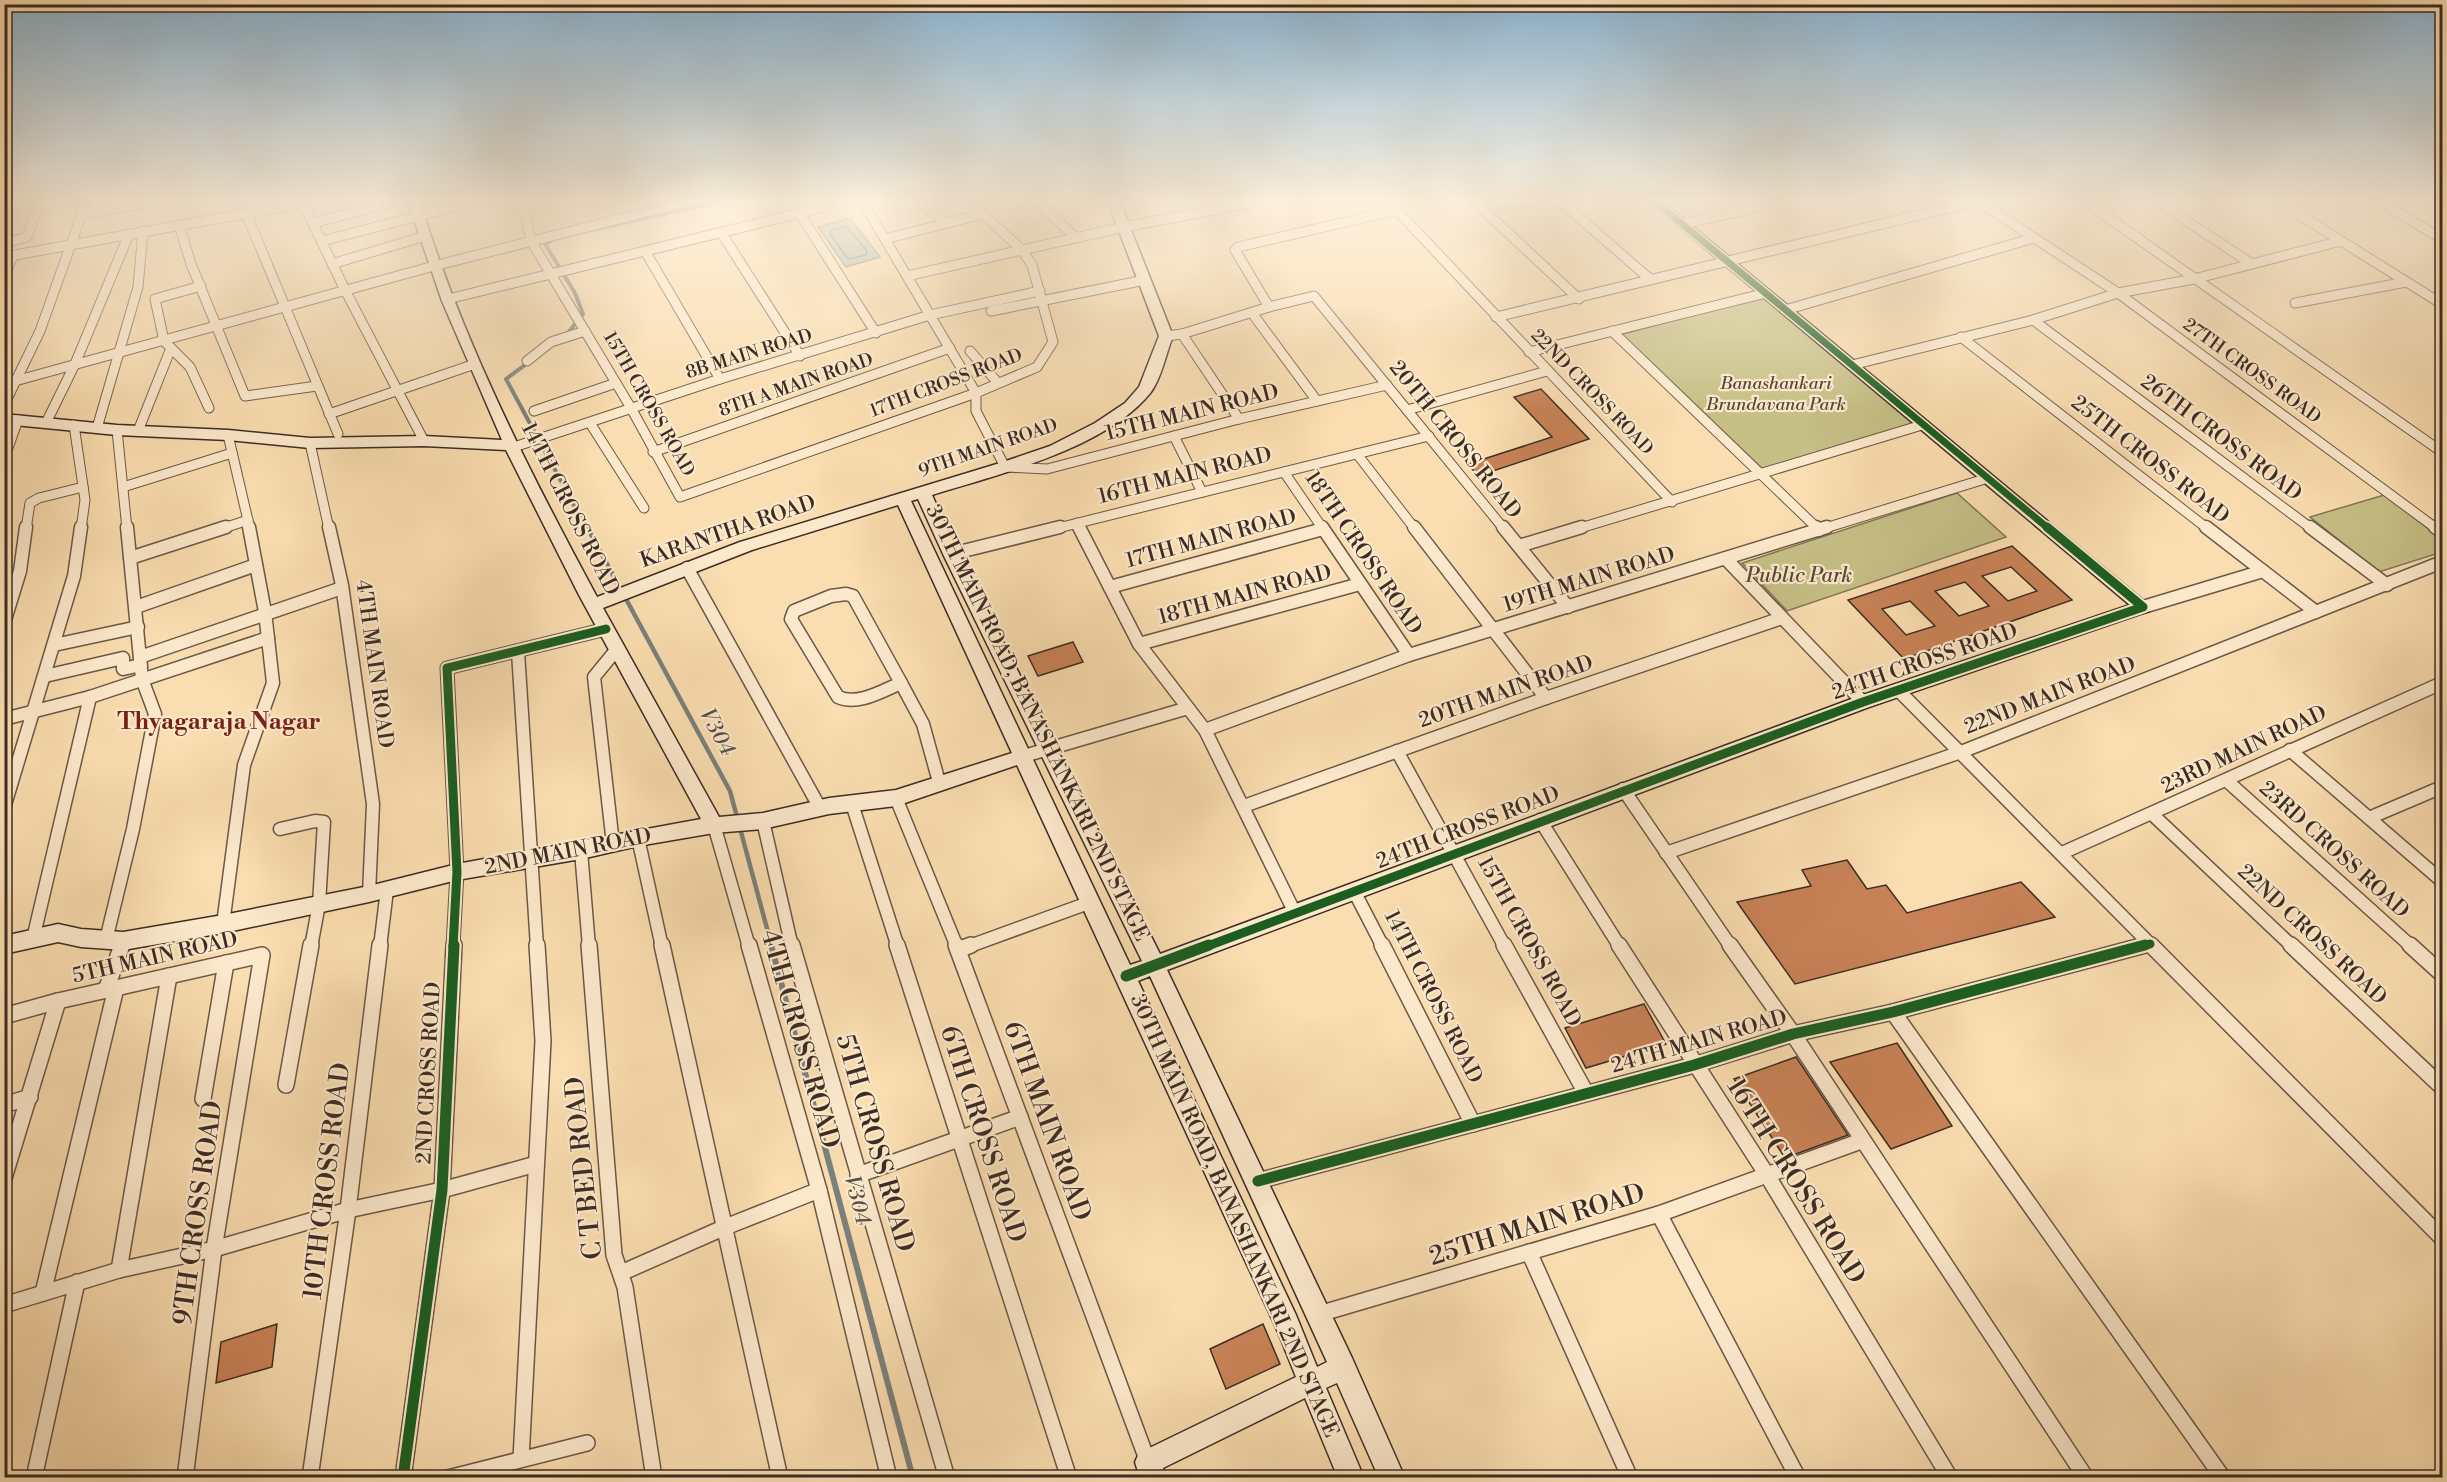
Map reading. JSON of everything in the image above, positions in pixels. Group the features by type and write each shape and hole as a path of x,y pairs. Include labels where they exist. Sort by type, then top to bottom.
{"main road":[{"name":"14TH CROSS ROAD","path":"436,271 510,446 606,629 617,649 738,823"},
{"path":"1142,271 1166,336"},
{"path":"1739,271 2143,607"},
{"name":"9TH MAIN ROAD","path":"879,505 1005,467 1055,449 1100,426 1130,406 1146,388 1166,336"},
{"path":"11,420 117,430 228,435 310,443 424,441 510,446"},
{"name":"30TH MAIN ROAD, BANASHANKARI 2ND STAGE","path":"923,492 951,554 1156,965 1258,1180 1392,1478"},
{"name":"30TH MAIN ROAD, BANASHANKARI 2ND STAGE","path":"902,498 1126,976 1312,1382 1351,1478"},
{"name":"KARANTHA ROAD","path":"594,605 746,546 879,505"},
{"name":"24TH CROSS ROAD","path":"1126,976 1623,789 1863,702 2143,607"},
{"name":"2ND MAIN ROAD","path":"4,945 58,933 114,941 223,924 378,892 457,872 581,851 639,838 820,808 896,798 1024,756"},
{"path":"1151,1470 1342,1366"}],"street":[{"path":"4,405 20,380 62,271"},
{"path":"46,423 75,364 114,271"},
{"path":"97,428 133,306 139,271"},
{"path":"196,271 245,396 316,386"},
{"path":"269,271 338,434"},
{"path":"336,271 424,441"},
{"path":"4,384 120,353 168,345 218,326 415,271"},
{"name":"15TH CROSS ROAD","path":"550,271 631,408 653,452 680,497"},
{"path":"448,299 563,271"},
{"path":"657,271 720,379"},
{"path":"746,271 800,356"},
{"path":"839,271 876,333"},
{"path":"904,271 976,393 976,411 1005,467"},
{"path":"907,276 928,271"},
{"name":"17TH CROSS ROAD","path":"680,497 976,393 1037,367 1053,342 1034,271"},
{"path":"1166,336 1182,334 1269,307 1248,271"},
{"name":"22ND CROSS ROAD","path":"1454,271 1672,502"},
{"path":"1549,271 1579,299"},
{"path":"1641,271 1650,279"},
{"path":"1496,317 1579,299 1684,271"},
{"path":"1785,310 1919,271"},
{"name":"27TH CROSS ROAD","path":"2086,271 2118,292 2442,532"},
{"path":"2183,271 2442,452"},
{"path":"1852,365 2032,320 2118,292 2194,279 2224,271"},
{"path":"2389,271 2442,304"},
{"path":"991,311 1041,296 1145,280"},
{"path":"2295,303 2406,282"},
{"path":"133,306 201,286"},
{"path":"1529,352 1766,293"},
{"name":"8B MAIN ROAD","path":"510,446 590,423 720,379 930,315 1041,296"},
{"name":"20TH CROSS ROAD","path":"1269,307 1314,296 1569,607"},
{"path":"154,299 168,345 190,367 209,408"},
{"path":"1252,313 1317,401"},
{"name":"26TH CROSS ROAD","path":"2032,320 2387,585"},
{"path":"527,361 550,342 581,324"},
{"path":"1612,331 1819,530"},
{"path":"1182,334 1239,419"},
{"name":"25TH CROSS ROAD","path":"1961,337 2316,612"},
{"path":"138,431 168,345"},
{"name":"8TH A MAIN ROAD","path":"653,452 950,348"},
{"path":"970,351 998,383"},
{"path":"329,414 475,364"},
{"path":"1407,410 1547,371"},
{"path":"534,411 616,383"},
{"name":"15TH MAIN ROAD","path":"1005,467 1047,469 1239,419 1387,385"},
{"path":"4,459 11,420"},
{"path":"590,423 644,508"},
{"path":"4,808 35,713 74,576 85,500 74,425"},
{"path":"1519,546 1672,502 1760,473 1922,425"},
{"path":"43,1293 111,989 114,941 155,714 142,679 117,430"},
{"path":"223,924 244,765 273,682 265,613 248,520 228,435"},
{"path":"1174,436 1202,492"},
{"name":"16TH MAIN ROAD","path":"951,554 1429,436"},
{"name":"4TH MAIN ROAD","path":"310,443 342,588 373,804 378,892"},
{"path":"123,487 232,453"},
{"path":"1357,454 1546,698"},
{"name":"18TH CROSS ROAD","path":"1284,472 1409,656"},
{"name":"19TH MAIN ROAD","path":"1205,730 1409,656 1492,629 1988,478"},
{"path":"4,623 20,571 30,503 39,498 83,487"},
{"path":"130,558 248,520"},
{"path":"1077,523 1139,644 1205,730 1295,913"},
{"name":"17TH MAIN ROAD","path":"1110,587 1323,529"},
{"path":"1726,559 1863,702"},
{"name":"22ND MAIN ROAD","path":"1666,853 1961,752 2442,562"},
{"path":"136,607 256,565"},
{"path":"687,568 820,808"},
{"path":"2143,607 2263,571"},
{"name":"18TH MAIN ROAD","path":"1139,644 1360,584"},
{"path":"45,676 123,658 123,669 265,613 342,588"},
{"path":"901,683 852,701 843,701 838,697 791,619 791,615 794,611 837,594 846,593 853,596 901,683 923,724 939,782"},
{"name":"20TH MAIN ROAD","path":"1244,806 1546,698 1782,618"},
{"path":"54,645 138,627"},
{"path":"521,1459 543,1041 518,652 606,629"},
{"path":"4,719 35,713 90,697 268,639"},
{"path":"613,844 594,677 617,649"},
{"name":"2ND CROSS ROAD","path":"403,1478 442,1190 457,872 447,668 518,652"},
{"name":"23RD MAIN ROAD","path":"2061,853 2442,683"},
{"path":"1899,691 2442,1238"},
{"path":"33,939 90,697"},
{"path":"1024,756 1188,708"},
{"path":"2290,750 2442,881"},
{"name":"15TH CROSS ROAD","path":"1397,751 1586,1092"},
{"name":"23RD CROSS ROAD","path":"2226,780 2442,974"},
{"path":"2369,818 2442,787"},
{"path":"1623,789 1793,1034 1861,1141 2086,1478"},
{"name":"6TH MAIN ROAD","path":"896,798 958,950 1151,1470"},
{"name":"6TH CROSS ROAD","path":"852,804 1069,1478"},
{"name":"22ND CROSS ROAD","path":"2152,814 2442,1087"},
{"name":"16TH CROSS ROAD","path":"1540,820 1694,1065 1767,1175 1950,1478"},
{"path":"280,829 315,821 324,822 319,904 286,1085"},
{"name":"5TH CROSS ROAD","path":"738,823 798,971 947,1478"},
{"name":"4TH CROSS ROAD","path":"738,823 819,1190 889,1478"},
{"path":"639,838 723,1228 780,1478"},
{"name":"C T BED ROAD","path":"581,851 614,1255 626,1287 654,1478"},
{"name":"14TH CROSS ROAD","path":"1354,891 1473,1124"},
{"name":"10TH CROSS ROAD","path":"310,1478 348,1210 378,892"},
{"path":"958,950 1091,902"},
{"name":"24TH MAIN ROAD","path":"1258,1180 1694,1065 1793,1034 1893,1012 2150,944"},
{"name":"5TH MAIN ROAD","path":"58,1001 262,955"},
{"name":"9TH CROSS ROAD","path":"185,1478 214,1249 262,955"},
{"path":"203,1099 226,963"},
{"path":"119,1270 169,976"},
{"path":"4,1016 58,1001"},
{"path":"4,1178 58,1001"},
{"path":"1893,1012 2223,1478"},
{"path":"4,1105 30,1097"},
{"path":"858,1175 1020,1117"},
{"name":"25TH MAIN ROAD","path":"1319,1314 1659,1214 1861,1141"},
{"path":"4,1305 119,1270 214,1249 348,1210 442,1190 536,1164"},
{"path":"621,1273 723,1228 819,1190"},
{"path":"1659,1214 1798,1478"},
{"path":"1528,1252 1630,1478"},
{"path":"34,1478 77,1282"},
{"path":"448,1478 587,1443"}],"green space":[{"name":"Banashankari Brundavana Park","path":"1765,295 1915,424 1760,473 1620,335"},
{"name":"Public Park","path":"1957,493 2006,537 1787,611 1742,563"},
{"path":"2384,495 2442,539 2442,552 2379,572 2310,517"}],"building":[{"path":"1541,389 1589,439 1478,476 1468,464 1552,437 1514,397"},
{"path":"2012,546 2072,600 1904,659 1848,600","holes":["2011,567 2037,591 2008,601 1982,576","1965,582 1989,606 1959,616 1935,591","1910,601 1935,626 1906,635 1882,609"]},
{"path":"1073,642 1083,662 1038,676 1028,656"},
{"path":"1847,860 1867,889 1886,885 1907,913 2021,882 2055,917 1795,984 1737,902 1811,886 1802,870"},
{"path":"1644,1004 1666,1044 1586,1068 1565,1028"},
{"path":"1897,1043 1952,1126 1891,1149 1830,1062"},
{"path":"1796,1057 1848,1135 1785,1158 1734,1079"},
{"path":"277,1324 272,1367 216,1383 221,1342"},
{"path":"1263,1324 1280,1364 1226,1389 1210,1349"}],"waterway":[{"name":"V304","path":"562,271 575,293 583,314 567,334"},
{"name":"V304","path":"529,362 506,379 587,529"},
{"name":"V304","path":"587,527 730,791 772,947"},
{"name":"V304","path":"771,945 913,1478"}],"cycle path":[{"path":"1126,976 1863,702 2143,607 1739,271"},
{"path":"403,1478 442,1190 457,872 447,668 606,629"},
{"path":"1258,1181 1694,1065 1793,1034 1893,1012 2150,944"}],"district":[{"name":"Thyagaraja Nagar","path":"219,722"}]}
